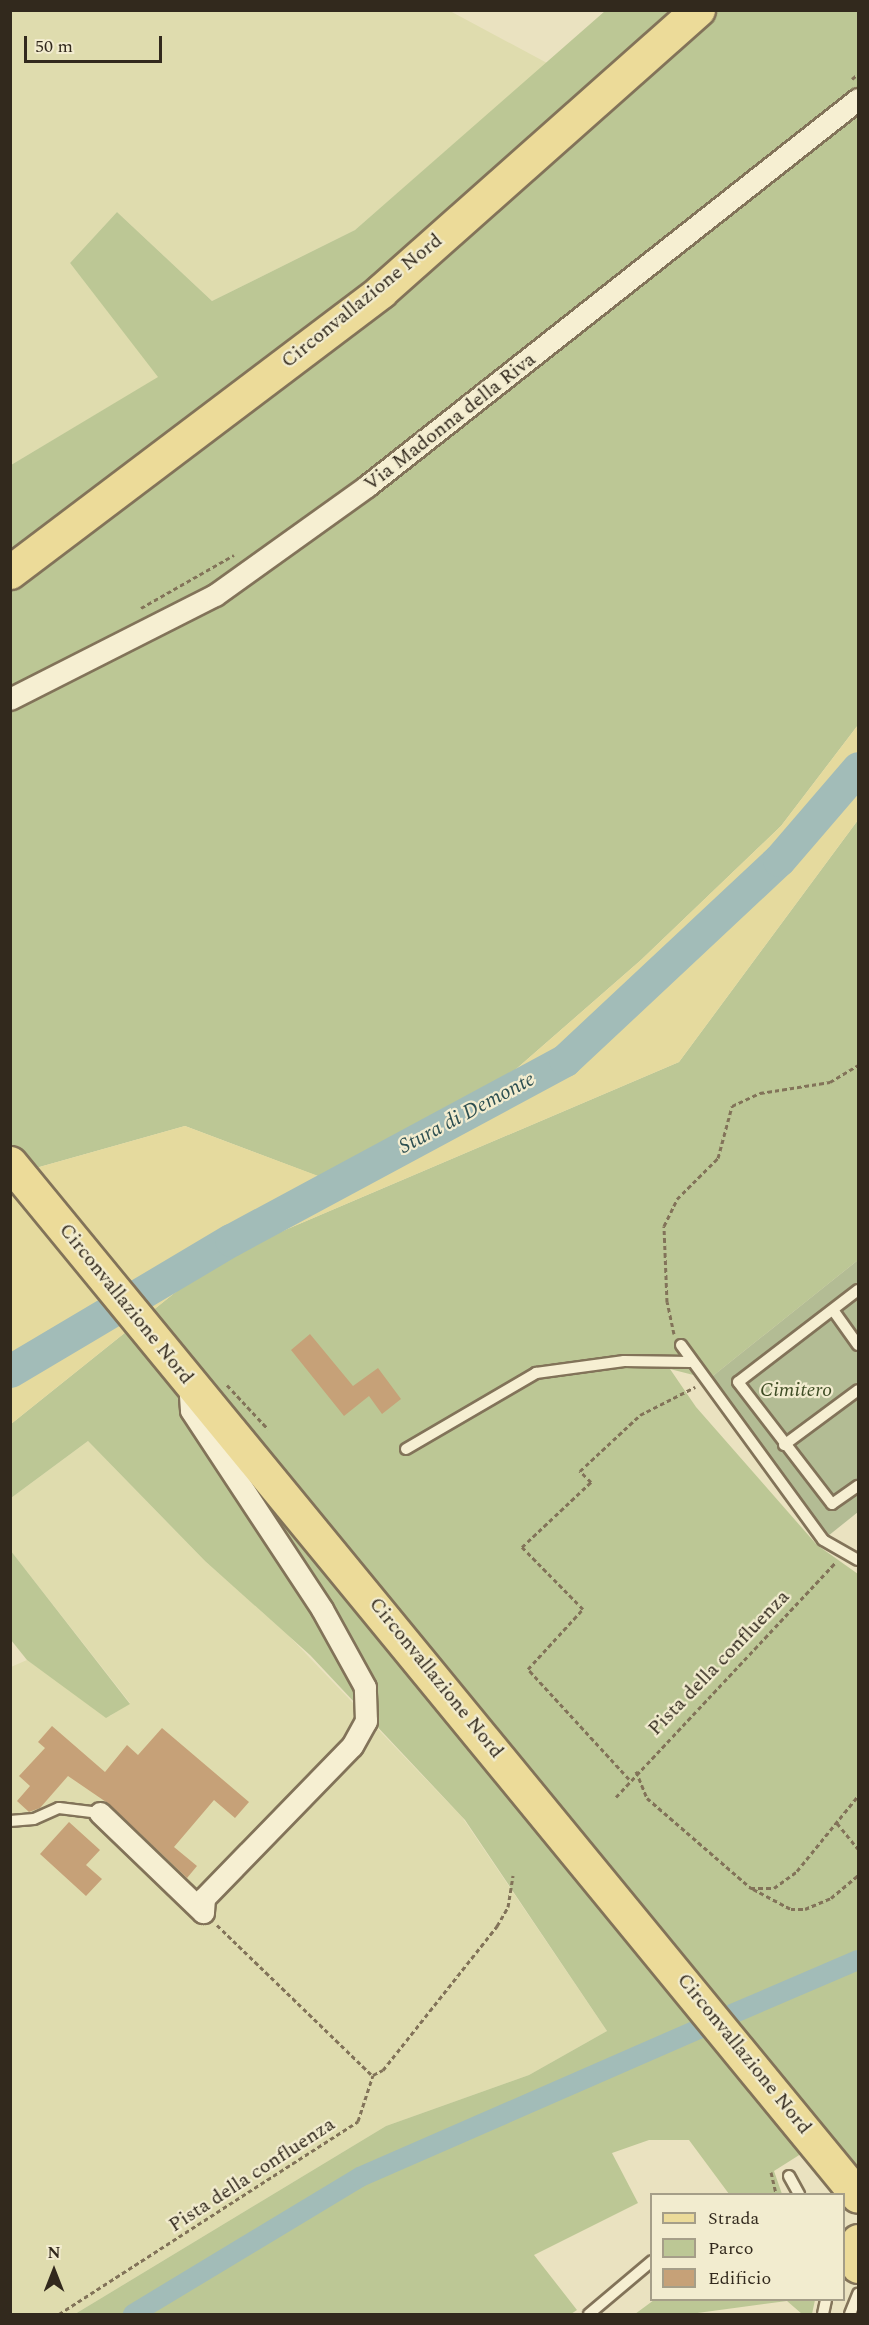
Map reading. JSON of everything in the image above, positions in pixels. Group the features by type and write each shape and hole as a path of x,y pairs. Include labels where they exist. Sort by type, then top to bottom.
{"main road":[{"name":"Circonvallazione Nord","path":"10,572 381,291 698,10"},
{"name":"Circonvallazione Nord","path":"12,1165 858,2196"},
{"path":"858,2241 858,2266"}],"street":[{"name":"Via Madonna della Riva","path":"10,699 214,595 253,568 376,479 851,93"},
{"path":"189,1380 190,1410 322,1609 368,1703 366,1721 352,1746 204,1898 203,1912"},
{"path":"100,1813 203,1912"}],"lane":[{"path":"858,1290 738,1382 784,1445 832,1504 858,1486"},
{"path":"833,1310 858,1345"},
{"path":"681,1345 705,1383 822,1540 854,1556"},
{"path":"406,1449 536,1373 624,1361 690,1362"},
{"path":"784,1445 858,1390"},
{"path":"10,1821 34,1819 59,1808 100,1813"},
{"path":"789,2176 798,2193"},
{"path":"589,2314 650,2262"},
{"path":"849,2314 858,2294"}],"path":[{"path":"851,93 858,74"},
{"path":"135,612 244,549"},
{"path":"681,1345 668,1317 664,1226 677,1199 718,1158 732,1106 760,1093 830,1082 858,1065"},
{"path":"628,1779 528,1669 583,1610 522,1547 591,1482 580,1470 640,1414 705,1383"},
{"path":"237,1394 268,1429"},
{"name":"Pista della confluenza","path":"616,1797 628,1779 854,1556"},
{"path":"636,1771 647,1798 751,1888 791,1909 805,1909 831,1898 858,1875"},
{"path":"751,1888 774,1888 797,1871 858,1796"},
{"path":"837,1823 858,1849"},
{"name":"Pista della confluenza","path":"59,2314 343,2136 358,2121 373,2075 383,2070 497,1926 507,1907 513,1875"},
{"path":"203,1912 373,2075"},
{"path":"771,2172 776,2193"}],"shaded area":[{"path":"10,11 450,11 547,63 355,230 212,301 117,212 70,263 159,377 11,465"},
{"path":"88,1441 205,1561 288,1635 462,1817 607,2031 529,2075 386,2126 75,2314 11,2314 11,1667 27,1660 110,1716 130,1703 11,1551 11,1498"}],"green space":[{"path":"605,11 858,11 858,725 781,826 641,960 515,1070 320,1177 185,1126 11,1175 11,465 158,377 70,263 117,212 212,301 355,230"},
{"path":"858,820 858,1260 709,1379 670,1369 696,1407 817,1545 858,1574 858,2175 804,2152 774,2171 782,2193 728,2193 689,2140 649,2140 612,2153 638,2203 534,2255 577,2310 571,2314 75,2314 386,2126 529,2075 607,2031 465,1820 310,1655 205,1561 88,1441 11,1498 11,1424 217,1259 679,1062"},
{"name":"Cimitero","path":"858,1260 858,1512 828,1536 709,1379"},
{"path":"10,1551 130,1704 106,1718 27,1660 11,1640"},
{"path":"653,2301 787,2301 690,2314 635,2314"},
{"path":"787,2301 815,2301 812,2314 802,2314"}],"sand":[{"path":"858,725 858,820 679,1062 217,1259 11,1424 11,1175 185,1126 321,1177 515,1070 641,960 781,826"}],"building":[{"path":"310,1334 353,1386 378,1368 401,1399 382,1414 369,1396 344,1416 291,1350"},
{"path":"52,1726 105,1772 127,1745 138,1755 162,1728 249,1802 235,1818 214,1800 174,1847 197,1866 187,1878 109,1804 68,1776 40,1808 29,1812 17,1801 30,1786 19,1776 45,1748 38,1742"},
{"path":"69,1822 100,1850 86,1865 102,1879 86,1896 40,1854"}],"waterway":[{"name":"Stura di Demonte","path":"10,1371 231,1240 565,1060 779,860 858,768"},
{"path":"732,2014 858,1960"},
{"path":"133,2314 360,2177 705,2026"}]}
